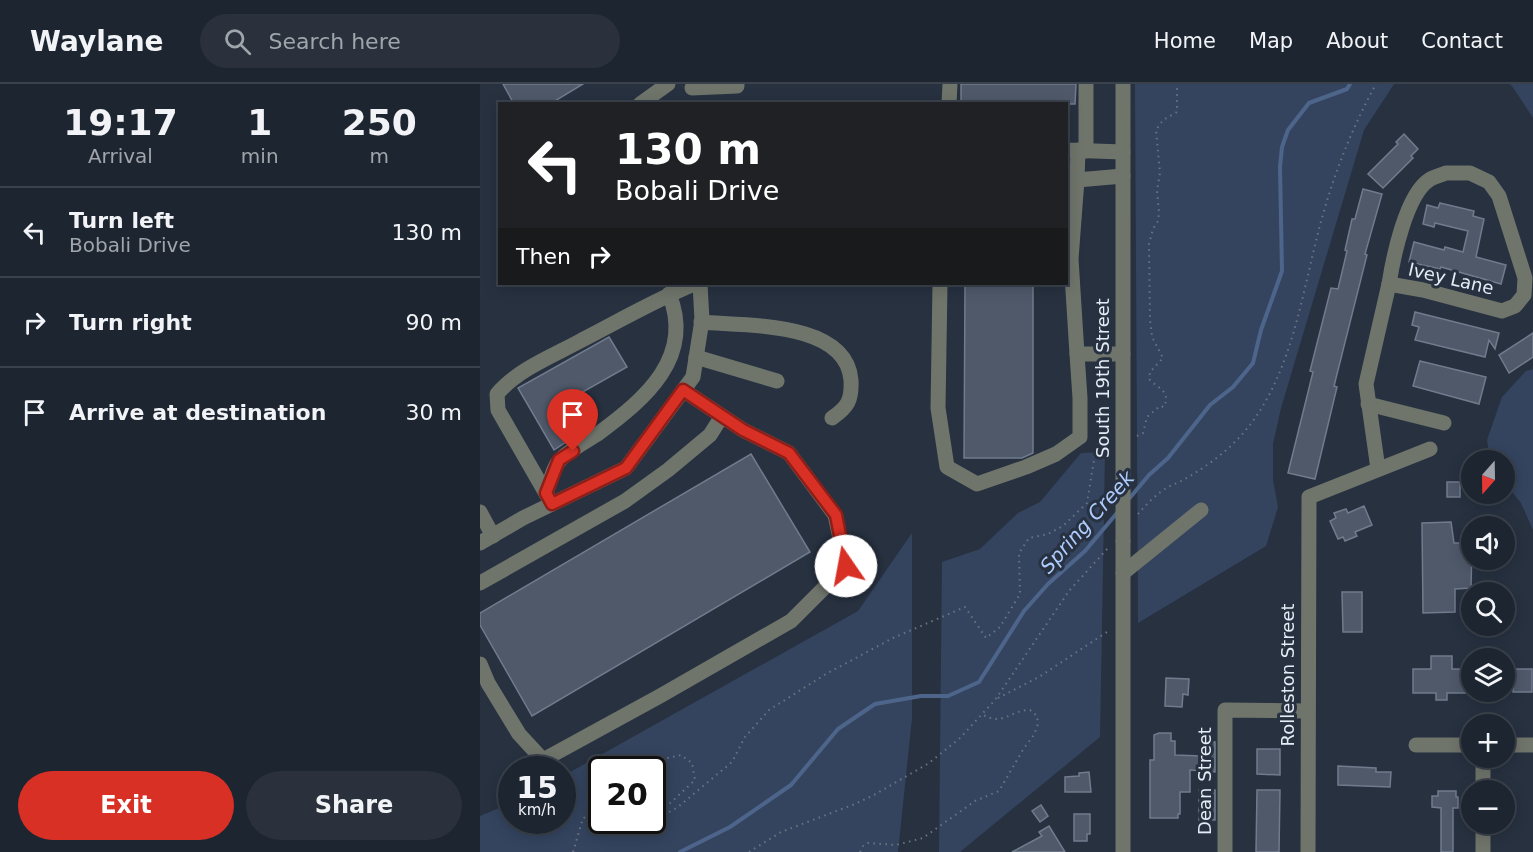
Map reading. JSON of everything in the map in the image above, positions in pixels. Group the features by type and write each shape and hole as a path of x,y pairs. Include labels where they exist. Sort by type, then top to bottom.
{"street":[{"path":"643,102 668,84"},
{"path":"692,92 737,86 737,84"},
{"path":"950,84 950,102"},
{"path":"940,285 938,408 947,467 977,484 1056,454 1080,437 1080,398 1071,260 1072,180 1086,84"},
{"name":"South 19th Street","path":"1123,84 1123,852"},
{"path":"1077,150 1123,152"},
{"name":"Ivey Lane","path":"1378,469 1366,384 1393,259 1410,207 1417,193 1428,180 1446,173 1470,173 1489,182 1499,196 1525,278 1524,295 1515,306 1502,311 1389,284"},
{"path":"1072,180 1123,176"},
{"path":"549,498 498,410 497,394 508,381 526,370 669,294 692,285"},
{"path":"480,512 487,540 549,498 626,468 693,377 701,322 700,285"},
{"path":"549,498 559,460 601,431 646,394 670,363 677,337 675,308 669,294"},
{"path":"701,322 788,330 810,335 830,344 842,356 850,370 852,392 846,408 832,418"},
{"path":"1077,354 1123,354"},
{"path":"696,357 777,381"},
{"path":"480,664 488,683 519,734 543,760 791,621 846,566 836,515 789,453 743,430 683,390"},
{"path":"1368,404 1444,423"},
{"path":"480,584 625,501 668,470 710,435 722,416"},
{"path":"1378,469 1430,449"},
{"name":"Rolleston Street","path":"1308,852 1309,498 1378,469"},
{"path":"1123,573 1201,510"},
{"name":"Dean Street","path":"1225,852 1225,710 1307,711"},
{"path":"1416,745 1461,745"},
{"path":"1515,745 1533,745"},
{"path":"1483,834 1483,852"}],"path":[{"path":"666,814 678,807 732,762 745,737 769,710 826,674 893,638 966,607 986,638 1000,627 1020,594 1018,553 1029,538 1048,534 1063,526 1087,503 1096,448 1100,441 1140,435 1143,433 1150,413 1160,406 1164,407 1166,402 1164,389 1149,379 1150,372 1163,358 1152,337 1149,308 1151,295 1149,244 1159,212 1157,191 1160,173 1156,130 1163,120 1177,112 1178,84"},
{"path":"995,700 1039,677 1123,621"},
{"path":"860,852 868,843 896,845 923,838 975,801 999,791 1034,735 1038,724 1037,716 1030,710 1021,710 999,720 989,719 982,714"},
{"path":"666,758 681,755 692,764 695,780 666,807"},
{"path":"573,852 583,818 588,817"}],"shaded area":[{"path":"1135,84 1394,84 1364,130 1281,408 1273,444 1273,480 1278,507 1266,546 1138,623"},
{"path":"1510,84 1533,84 1533,118 1512,86"},
{"path":"1533,369 1533,530 1521,503 1515,496 1515,450 1488,450 1487,440 1502,397 1526,371"},
{"path":"1105,452 1100,737 960,852 939,852 942,562 980,549 1018,513 1040,502 1081,453"},
{"path":"912,533 912,718 898,852 480,852 480,816 498,808 498,834 576,834 576,769 588,762 588,834 666,834 666,756 599,756 858,611"}],"building":[{"path":"503,84 583,84 553,102 513,102"},
{"path":"961,84 1076,84 1075,104 1068,104 1068,102 961,102"},
{"path":"1404,134 1418,149 1411,156 1413,158 1383,188 1368,174 1398,144 1396,142"},
{"path":"1363,189 1382,194 1365,254 1367,255 1334,386 1337,387 1315,479 1288,473 1331,288 1338,289 1352,219 1355,219"},
{"path":"1440,203 1474,211 1473,216 1484,219 1476,257 1506,265 1501,284 1441,267 1440,269 1409,262 1414,242 1444,250 1445,247 1463,252 1468,231 1435,223 1434,227 1423,224 1427,205 1438,208"},
{"path":"965,285 1033,285 1033,453 1022,458 964,458"},
{"path":"1415,312 1499,333 1495,349 1489,340 1485,357 1415,340 1419,327 1412,325"},
{"path":"1533,333 1533,357 1509,373 1499,355"},
{"path":"609,337 627,367 579,394 586,405 561,419 572,438 554,450 518,388"},
{"path":"1420,361 1486,377 1479,404 1413,386"},
{"path":"751,454 810,552 532,716 480,625 480,613"},
{"path":"1447,482 1460,482 1460,497 1447,497"},
{"path":"1364,506 1372,525 1355,532 1357,536 1345,541 1343,537 1338,539 1330,521 1336,518 1334,513 1346,509 1348,513"},
{"path":"1451,522 1454,543 1461,543 1461,570 1471,570 1471,582 1461,582 1461,589 1455,589 1455,612 1423,613 1422,523"},
{"path":"1342,592 1362,592 1362,632 1343,632"},
{"path":"1431,656 1452,656 1452,669 1461,669 1461,693 1447,693 1447,700 1436,700 1436,693 1413,693 1413,669 1431,669"},
{"path":"1515,669 1532,669 1532,692 1515,692"},
{"path":"1166,678 1189,679 1188,695 1183,694 1182,707 1165,706"},
{"path":"1171,733 1171,741 1175,741 1175,755 1201,756 1201,742 1215,742 1215,772 1190,770 1190,792 1180,792 1178,818 1150,818 1150,760 1154,760 1154,735"},
{"path":"1257,749 1280,749 1280,775 1257,774"},
{"path":"1338,766 1376,768 1376,772 1391,772 1390,787 1338,785"},
{"path":"1089,772 1091,792 1065,792 1065,777 1079,776 1079,773"},
{"path":"1199,790 1215,790 1215,820 1199,820"},
{"path":"1257,790 1280,790 1279,852 1256,852"},
{"path":"1438,791 1456,791 1456,797 1458,797 1458,808 1453,808 1453,852 1441,852 1441,808 1432,807 1432,796 1438,796"},
{"path":"1041,805 1048,816 1040,822 1032,811"},
{"path":"1074,814 1090,814 1090,834 1087,834 1087,841 1074,841"},
{"path":"1049,826 1065,852 1012,852 1042,836 1039,832"}],"waterway":[{"name":"Spring Creek","path":"1128,500 1149,475 1168,458 1210,405 1233,387 1253,363 1261,330 1282,271 1280,167 1282,147 1288,130 1309,103 1347,89 1350,84"},
{"name":"Spring Creek","path":"680,852 730,827 791,785 838,729 875,704 921,696 948,696 979,682 1024,611 1048,584 1085,551 1117,513"}],"route":[{"path":"573,451 559,460 546,493 552,504 626,468 683,390 743,430 789,453 836,515 846,566"}]}
